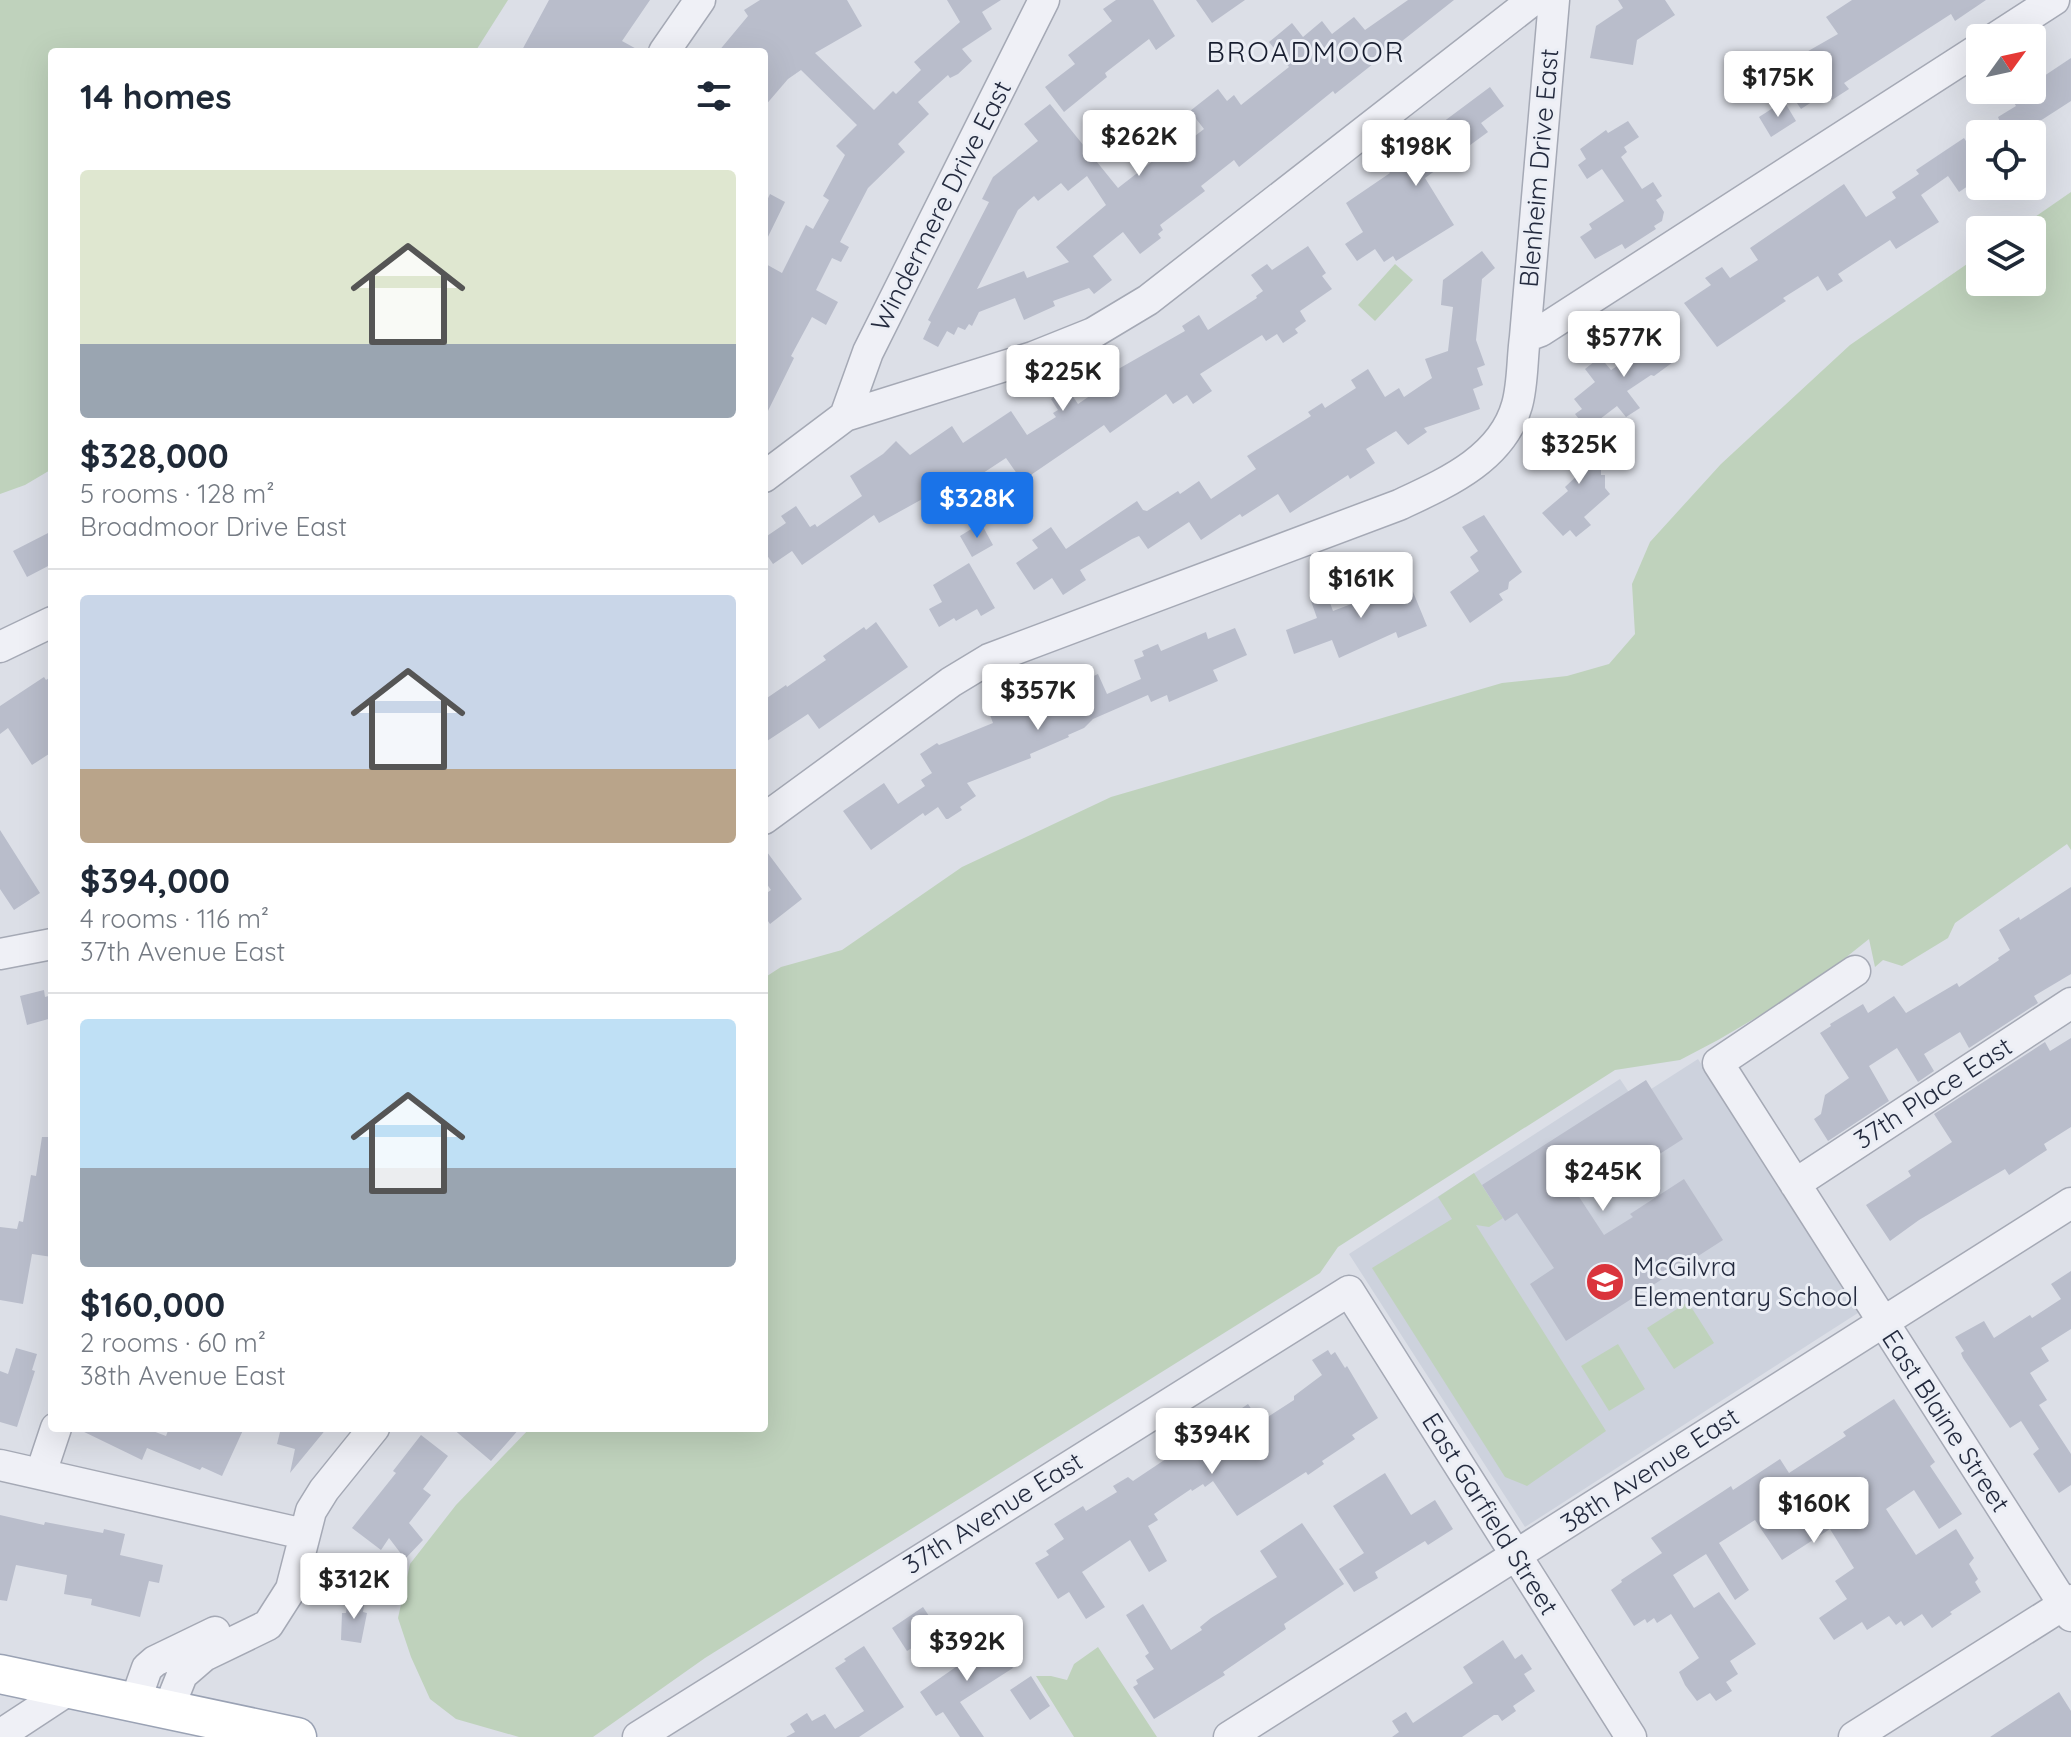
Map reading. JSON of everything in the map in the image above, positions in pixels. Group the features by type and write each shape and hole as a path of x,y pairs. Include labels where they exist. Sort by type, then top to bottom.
{"main road":[{"path":"0,1674 297,1737"}],"street":[{"path":"667,48 700,0"},
{"name":"Windermere Drive East","path":"845,416 868,352 1044,0"},
{"path":"768,474 845,416 1033,357 1093,333 1148,300 1533,0"},
{"name":"Blenheim Drive East","path":"768,816 951,682 989,659 1399,505 1442,485 1481,460 1503,437 1518,404 1554,0"},
{"path":"2017,24 2054,0"},
{"path":"1525,337 1541,331 1966,57"},
{"path":"0,647 48,624"},
{"path":"0,954 48,945"},
{"name":"East Blaine Street","path":"1855,971 1718,1063 1882,1322 2069,1607"},
{"name":"37th Place East","path":"1795,1184 2071,1003"},
{"name":"38th Avenue East","path":"1229,1737 2071,1203"},
{"name":"East Garfield Street","path":"1349,1291 1631,1737"},
{"name":"37th Avenue East","path":"638,1737 1349,1291"},
{"path":"41,1473 55,1432"},
{"path":"151,1706 147,1668 155,1661 260,1611 280,1607 291,1589 311,1511 371,1432"},
{"path":"0,1465 304,1534"},
{"path":"1854,1737 2069,1607"},
{"path":"0,1735 70,1689"}],"shaded area":[{"name":"McGilvra Elementary School","path":"1698,1059 1861,1311 1525,1527 1349,1254 1620,1079 1634,1100"}],"green space":[{"path":"0,0 508,0 478,48 48,48 48,471 25,485 0,494"},
{"path":"2071,192 2071,850 2067,844 1955,923 1948,938 1902,966 1883,960 1875,967 1869,939 1810,986 1680,1060 1615,1070 1338,1247 1320,1273 705,1658 593,1737 519,1737 456,1719 430,1699 398,1618 410,1564 456,1505 526,1432 768,1432 768,975 781,967 842,950 962,867 1111,797 1502,683 1567,676 1609,664 1635,634 1632,584 1650,542 1721,464 1850,345 1966,265 1966,296 2046,296 2046,216 2036,216"},
{"path":"1395,264 1413,280 1375,321 1358,305"},
{"path":"1474,1173 1503,1218 1489,1227 1476,1225 1606,1431 1527,1486 1505,1477 1372,1268 1452,1219 1438,1197"},
{"path":"1688,1302 1714,1343 1674,1369 1647,1328"},
{"path":"1618,1344 1645,1389 1609,1411 1581,1366"},
{"path":"1098,1647 1157,1737 1074,1737 1036,1676 1067,1680 1074,1664"}],"building":[{"path":"549,0 650,0 622,41 635,48 523,48"},
{"path":"760,0 847,0 862,26 815,53 874,110 921,70 914,62 960,22 947,0 1001,0 982,12 992,29 962,49 972,61 958,74 950,78 948,75 918,102 929,114 898,144 905,152 868,188 840,242 849,247 841,262 832,258 816,290 838,302 826,325 812,317 791,356 794,358 768,411 768,265 782,273 806,225 813,229 829,200 823,196 845,155 836,146 857,125 801,70 788,79 768,102 768,48 721,48 748,16 744,10"},
{"path":"1116,0 1153,0 1175,36 1156,50 1149,39 1105,73 1107,77 1064,112 1045,87 1075,64 1068,55 1112,21 1103,9"},
{"path":"1196,0 1245,0 1212,23"},
{"path":"1408,0 1454,0 1239,167 1234,160 1201,186 1205,191 1160,225 1163,230 1158,234 1161,238 1140,254 1123,232 1093,256 1112,280 1094,294 1089,288 1053,301 1055,306 1024,320 1015,298 979,312 972,326 969,324 965,330 958,327 954,335 947,331 938,347 923,339 931,322 928,320 989,202 982,199 993,177 1038,141 1024,124 1050,104 1118,188 1154,160 1146,150 1166,135 1178,149 1204,129 1190,111 1218,89 1227,101 1234,95 1241,105 1289,67 1269,42 1292,23 1303,37 1322,21 1332,34 1354,17 1365,30","holes":["1087,176 1106,205 1056,247 1069,262 1027,278 1024,271 977,289 1018,210 1034,196 1038,201 1061,183 1068,191"]},
{"path":"1618,0 1665,0 1675,15 1637,40 1633,65 1590,58 1596,26 1623,8"},
{"path":"1852,0 1986,0 1955,21 1951,14 1844,83 1849,89 1832,100 1827,92 1801,109 1778,75 1803,59 1803,54 1838,34 1826,17"},
{"path":"2071,58 2071,101 2042,120 1999,120 1998,117 2015,104 2046,104 2046,75"},
{"path":"1490,87 1504,106 1481,123 1488,132 1425,178 1454,225 1396,261 1393,256 1384,262 1375,249 1357,261 1345,244 1363,232 1346,203 1390,173 1384,164 1407,150 1412,157 1440,135 1435,128"},
{"path":"1784,101 1796,121 1771,137 1759,117"},
{"path":"1628,121 1639,137 1624,147 1627,152 1621,157 1642,189 1653,182 1662,196 1656,200 1664,212 1662,221 1654,226 1656,229 1625,249 1622,244 1595,259 1580,237 1592,229 1589,224 1624,201 1602,169 1587,179 1578,165 1586,159 1580,149 1606,130 1608,133"},
{"path":"1964,138 1966,141 1966,187 1959,192 1948,176 1921,195 1939,222 1896,249 1890,240 1838,274 1843,281 1827,291 1818,276 1717,347 1684,303 1711,285 1705,278 1722,267 1730,278 1758,260 1750,248 1844,184 1866,217 1896,198 1892,192 1919,174 1916,170"},
{"path":"770,194 785,202 768,237"},
{"path":"1308,246 1326,273 1322,276 1332,289 1300,311 1306,321 1295,329 1298,333 1283,343 1277,334 1266,341 1262,335 1200,374 1212,391 1193,404 1187,395 1173,404 1166,394 1110,433 1104,425 1022,481 1006,458 977,477 983,485 965,496 955,481 879,523 874,515 802,565 792,551 773,564 768,557 768,535 786,523 781,516 796,506 810,527 815,524 817,527 862,496 850,476 883,454 896,441 910,455 952,426 963,443 1011,411 1027,435 1056,417 1053,413 1058,410 1051,399 1067,388 1078,404 1110,382 1106,376 1185,331 1182,326 1199,315 1208,330 1263,291 1251,275 1267,264 1272,270"},
{"path":"1482,251 1495,268 1482,279 1476,340 1485,365 1477,368 1483,385 1473,389 1480,409 1424,428 1427,432 1408,445 1396,431 1366,449 1375,463 1350,479 1348,475 1290,513 1278,494 1201,540 1189,522 1148,549 1139,536 1132,539 1080,570 1086,580 1063,595 1052,578 1034,590 1016,563 1038,548 1032,540 1051,527 1066,549 1137,501 1147,511 1199,481 1211,499 1256,469 1247,456 1311,416 1308,412 1322,403 1325,408 1356,388 1351,380 1368,369 1385,397 1399,388 1404,397 1432,378 1425,359 1448,351 1453,307 1441,305 1443,280"},
{"path":"1658,323 1680,357 1627,391 1640,408 1626,417 1617,406 1587,429 1575,414 1582,409 1574,399 1595,382 1585,369 1600,357 1611,370 1651,344 1643,332"},
{"path":"1577,426 1601,455 1601,475 1605,475 1605,488 1610,494 1584,517 1591,525 1576,537 1570,530 1563,536 1542,513 1568,491 1565,487 1582,471 1557,443"},
{"path":"1484,515 1522,572 1509,582 1508,589 1499,594 1503,600 1470,623 1450,592 1479,571 1470,557 1478,551 1462,527"},
{"path":"981,523 993,545 972,557 960,536"},
{"path":"48,533 48,566 27,577 13,551"},
{"path":"969,563 995,608 981,616 977,609 939,627 929,609 942,602 933,585"},
{"path":"1404,570 1427,626 1398,638 1396,632 1339,658 1332,640 1294,654 1286,630 1317,618 1311,601 1327,595 1333,611 1388,590 1384,578"},
{"path":"876,622 908,667 819,729 808,714 768,740 768,697 826,660 823,656 864,627 866,630"},
{"path":"1235,628 1247,655 1213,670 1218,681 1169,702 1167,695 1151,702 1148,695 1093,719 1069,737 1030,754 1031,758 967,783 976,796 948,819 938,807 925,816 923,813 871,850 843,811 884,783 898,804 925,786 921,780 932,773 920,754 937,743 939,745 993,723 989,712 1011,703 1012,708 1048,692 1053,705 1084,692 1080,682 1098,674 1107,694 1141,679 1134,660 1144,656 1142,651 1158,644 1161,651 1206,632 1208,639"},
{"path":"44,677 48,679 48,755 32,765 8,728 0,734 0,706"},
{"path":"0,830 40,893 14,910 0,889"},
{"path":"768,853 802,899 770,924 768,892 771,890 768,886"},
{"path":"2071,887 2071,974 2034,996 2038,1003 1969,1048 1960,1032 1924,1054 1934,1071 1918,1082 1897,1048 1869,1066 1889,1101 1828,1141 1814,1119 1821,1114 1825,1095 1849,1078 1820,1033 1863,1004 1868,1013 1894,996 1906,1013 1957,983 1959,987 2010,950 1999,930"},
{"path":"44,990 45,997 48,996 48,1019 27,1025 20,996"},
{"path":"2071,1038 2071,1127 2044,1144 2047,1150 2009,1175 2005,1169 1919,1220 1890,1241 1866,1205 1911,1176 1908,1171 1952,1142 1934,1114 2045,1042 2050,1051"},
{"path":"1646,1080 1683,1139 1619,1180 1604,1156 1568,1180 1604,1235 1684,1179 1723,1240 1566,1341 1530,1284 1554,1268 1517,1213 1505,1221 1482,1185"},
{"path":"42,1137 48,1137 48,1256 32,1254 23,1304 0,1300 0,1227 17,1229 19,1221 23,1222 31,1175 36,1176"},
{"path":"2071,1271 2071,1329 2041,1348 2049,1361 2030,1373 2047,1400 2039,1405 2071,1454 2071,1485 2059,1493 2033,1454 2039,1449 2021,1421 2010,1428 1963,1358 1961,1353 1964,1351 1955,1337 1984,1321 1994,1338 2030,1315 2032,1318 2061,1299 2051,1284"},
{"path":"16,1348 37,1354 32,1370 35,1371 17,1427 0,1422 0,1371 8,1374"},
{"path":"1328,1350 1331,1355 1335,1352 1345,1368 1347,1366 1378,1418 1352,1435 1355,1439 1322,1461 1324,1464 1237,1516 1213,1481 1205,1487 1203,1484 1191,1489 1154,1514 1158,1520 1148,1526 1167,1561 1149,1572 1130,1540 1082,1572 1105,1607 1086,1619 1069,1592 1058,1599 1035,1563 1049,1555 1046,1551 1064,1539 1054,1524 1083,1506 1086,1511 1117,1492 1113,1486 1128,1477 1133,1481 1248,1404 1260,1422 1294,1400 1294,1396 1322,1375 1312,1360"},
{"path":"1894,1399 1935,1462 1930,1466 1962,1514 1939,1529 1914,1490 1886,1509 1916,1555 1956,1529 1974,1558 1969,1564 1981,1592 1932,1628 1922,1614 1904,1626 1901,1621 1896,1625 1889,1616 1867,1630 1862,1622 1834,1640 1819,1618 1847,1599 1835,1581 1854,1568 1830,1529 1782,1560 1755,1520 1719,1543 1749,1590 1735,1600 1706,1554 1673,1575 1694,1608 1719,1592 1756,1644 1730,1661 1738,1674 1726,1682 1732,1691 1716,1701 1710,1693 1697,1701 1679,1672 1699,1658 1671,1614 1657,1623 1654,1618 1647,1623 1645,1619 1634,1626 1611,1590 1662,1553 1651,1538 1731,1486 1733,1490 1780,1459 1789,1473 1846,1436 1843,1432"},
{"path":"84,1432 156,1432 166,1436 168,1432 242,1432 222,1476 147,1448 142,1460"},
{"path":"280,1432 324,1432 290,1473 295,1449 277,1444"},
{"path":"457,1432 516,1432 491,1461"},
{"path":"421,1435 448,1456 423,1489 431,1495 409,1523 423,1540 405,1559 389,1538 381,1550 352,1528 396,1473 393,1471"},
{"path":"1385,1473 1411,1515 1435,1500 1453,1529 1428,1545 1425,1541 1375,1572 1378,1578 1354,1592 1339,1569 1364,1553 1333,1506"},
{"path":"0,1515 44,1525 45,1522 125,1534 120,1555 163,1565 159,1583 149,1581 140,1617 91,1605 92,1599 64,1594 67,1575 16,1565 7,1601 0,1600"},
{"path":"1302,1523 1344,1584 1284,1624 1286,1629 1223,1672 1225,1675 1154,1719 1133,1687 1138,1684 1136,1680 1154,1669 1145,1656 1149,1653 1126,1615 1143,1604 1171,1650 1202,1630 1200,1627 1211,1618 1277,1577 1260,1551"},
{"path":"348,1597 365,1600 363,1612 367,1613 361,1643 341,1640 342,1613 346,1613"},
{"path":"923,1607 939,1631 907,1651 892,1628"},
{"path":"979,1630 989,1645 995,1641 1013,1668 960,1702 984,1737 960,1737 943,1712 936,1716 920,1692 963,1662 961,1658 971,1652 963,1640"},
{"path":"1503,1640 1515,1659 1522,1654 1532,1669 1524,1674 1535,1691 1513,1706 1516,1711 1502,1721 1494,1715 1462,1737 1392,1737 1399,1732 1392,1721 1406,1712 1413,1723 1473,1683 1463,1667"},
{"path":"864,1646 904,1707 859,1737 786,1737 795,1732 790,1724 807,1713 812,1721 825,1714 835,1729 864,1711 835,1668"},
{"path":"1031,1676 1050,1706 1030,1720 1010,1690"},
{"path":"2059,1692 2071,1711 2071,1737 1990,1737"}],"place":[{"name":"McGilvra Elementary School","path":"1605,1282"}],"district":[{"name":"BROADMOOR","path":"1306,52"}]}
